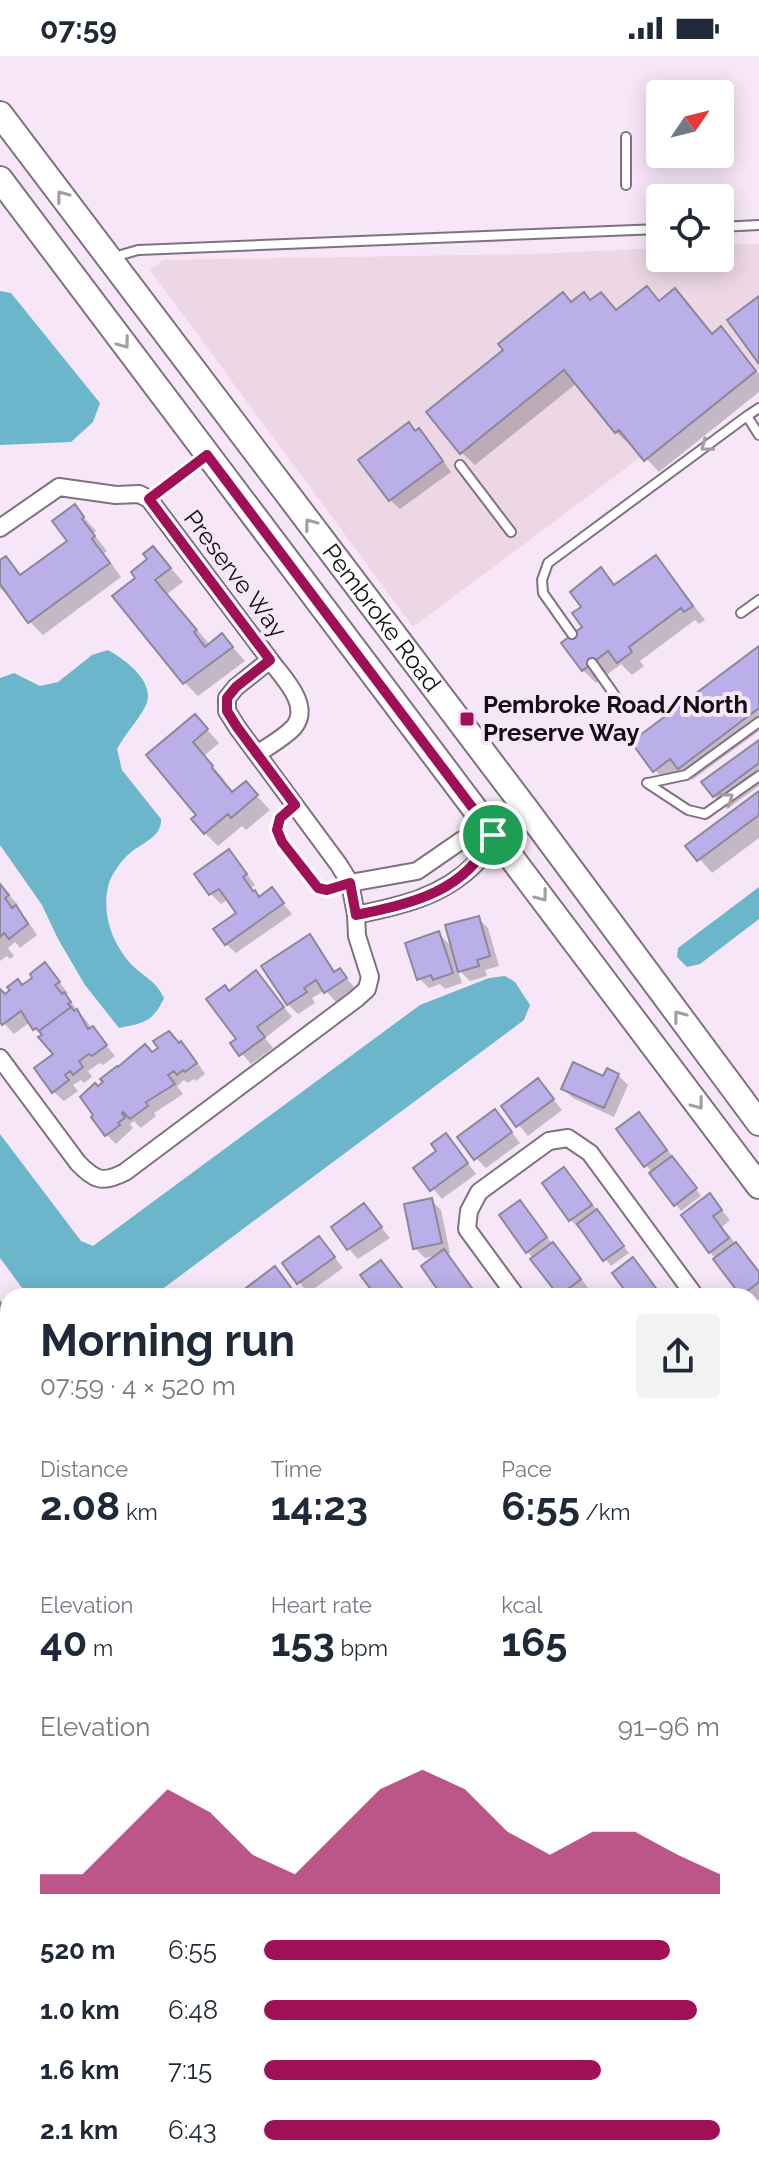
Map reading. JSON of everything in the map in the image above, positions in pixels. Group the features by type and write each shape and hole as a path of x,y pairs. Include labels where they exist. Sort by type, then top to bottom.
{"main road":[{"name":"Pembroke Road","path":"0,114 526,809 759,1123"},
{"name":"Pembroke Road","path":"0,179 759,1186"},
{"path":"77,281 109,258"}],"street":[{"name":"Preserve Way","path":"0,528 59,487 116,495 139,494 149,499 270,660 236,687 227,698 227,711 350,883 357,936 370,977 367,989 114,1178 104,1180 91,1176 78,1163 0,1058"},
{"path":"257,754 293,728 301,711 298,699 270,660"},
{"path":"356,915 410,903 444,888 463,875 486,851 493,835 526,809"},
{"path":"350,883 417,871 462,840 493,835"},
{"path":"402,874 410,903"},
{"path":"510,1288 467,1229 469,1211 479,1192 549,1141 568,1138 590,1153 689,1288"}],"lane":[{"path":"626,137 626,185"},
{"path":"734,226 759,225"},
{"path":"109,258 138,250 646,230"},
{"path":"572,634 543,593 542,580 548,563 759,408"},
{"path":"747,416 759,435"},
{"path":"149,499 207,455"},
{"path":"460,465 511,532"},
{"path":"741,613 759,600"},
{"path":"592,663 621,704"},
{"path":"759,722 686,775 647,783 688,810 705,814 759,776"},
{"path":"295,805 280,818 277,830 282,842 318,888 327,890 350,883"}],"shaded area":[{"path":"759,244 759,369 413,627 150,270 163,260 533,254 646,249 646,272 734,272 734,245"}],"water":[{"path":"0,291 11,293 100,403 93,422 71,442 0,445"},
{"path":"108,650 131,666 144,681 147,690 145,707 117,749 122,770 161,819 155,835 127,856 109,883 106,905 113,936 130,963 153,982 164,998 147,1020 119,1028 85,985 42,905 0,845 0,678 14,673 40,686 58,682 92,655"},
{"path":"759,887 759,919 700,964 687,967 677,957 678,948"},
{"path":"505,976 515,982 530,1005 524,1020 164,1288 22,1288 0,1258 0,1134 81,1241 93,1246 420,1005 489,978"}],"building":[{"path":"647,286 659,301 675,288 712,334 721,326 756,371 644,461 619,430 615,433 564,370 460,454 426,412 503,350 498,344 563,292 571,302 584,292 590,300 601,292 616,310"},
{"path":"759,296 759,364 727,320"},
{"path":"409,422 415,431 419,428 443,461 389,501 358,460"},
{"path":"75,504 95,536 92,539 110,563 28,623 0,584 0,560 6,556 20,575 67,541 52,521"},
{"path":"153,546 171,568 155,580 197,630 194,632 205,647 222,633 233,647 183,684 112,596 135,578 131,572 147,559 143,554"},
{"path":"656,555 693,606 684,612 681,608 629,647 632,652 617,663 608,651 582,671 561,643 582,627 572,613 581,607 570,592 601,567 614,585"},
{"path":"759,646 759,708 678,769 670,759 653,772 631,742"},
{"path":"195,714 208,729 193,742 212,768 232,792 246,781 258,795 231,818 228,814 204,834 191,819 196,815 146,755"},
{"path":"759,740 759,763 713,797 701,782"},
{"path":"759,791 759,815 697,861 685,846"},
{"path":"229,849 247,874 243,877 259,897 272,887 284,903 225,945 213,929 236,913 219,889 209,895 194,874"},
{"path":"0,884 9,895 5,898 12,908 16,905 28,924 9,939 4,933 0,937"},
{"path":"479,916 490,956 477,960 479,966 458,972 445,925"},
{"path":"439,931 453,973 433,980 431,975 417,980 405,943"},
{"path":"310,934 334,972 340,968 347,978 324,993 316,980 304,988 307,992 287,1005 261,966"},
{"path":"45,962 60,982 55,985 62,994 64,992 71,1007 39,1031 36,1028 33,1030 21,1011 2,1025 0,989 5,994 10,990 7,987 18,979 22,985"},
{"path":"256,970 284,1007 257,1027 265,1037 239,1056 230,1043 236,1039 206,999 225,985 229,991"},
{"path":"71,1007 74,1011 77,1009 88,1029 93,1026 107,1045 79,1061 83,1067 73,1075 70,1071 65,1075 69,1080 52,1093 34,1068 53,1054 38,1037 42,1035 39,1031"},
{"path":"169,1031 179,1043 181,1041 197,1063 185,1072 183,1070 177,1075 174,1071 168,1075 175,1084 146,1102 148,1106 130,1119 123,1112 125,1118 118,1123 120,1125 105,1136 80,1097 95,1083 98,1086 103,1082 100,1079 145,1044 152,1052 158,1048 153,1041"},
{"path":"573,1062 603,1076 607,1068 619,1074 604,1108 561,1089"},
{"path":"538,1078 554,1099 516,1127 501,1106"},
{"path":"495,1109 512,1132 474,1160 457,1137"},
{"path":"639,1112 667,1150 644,1167 616,1129"},
{"path":"446,1133 468,1163 430,1191 413,1168 436,1151 431,1144"},
{"path":"672,1156 697,1188 674,1206 649,1173"},
{"path":"564,1167 592,1205 569,1221 542,1183"},
{"path":"710,1193 722,1210 713,1216 729,1238 709,1253 681,1215"},
{"path":"432,1198 442,1243 413,1249 404,1204"},
{"path":"520,1200 547,1237 526,1253 499,1215"},
{"path":"364,1203 382,1227 347,1250 331,1227"},
{"path":"597,1209 624,1246 603,1261 577,1224"},
{"path":"319,1236 335,1257 297,1284 282,1263"},
{"path":"553,1242 581,1279 569,1288 553,1288 530,1259"},
{"path":"736,1242 759,1272 759,1282 751,1288 735,1288 713,1259"},
{"path":"444,1249 472,1288 436,1288 421,1266"},
{"path":"633,1257 656,1288 623,1288 612,1273"},
{"path":"381,1260 402,1288 370,1288 360,1275"},
{"path":"275,1266 291,1288 246,1288"}],"place":[{"name":"Pembroke Road/North Preserve Way","path":"467,719"}],"route":[{"path":"207,455 493,835 486,851 463,875 424,898 399,906 356,915 350,883 327,890 318,888 282,842 277,830 280,818 295,805 227,711 227,698 236,687 270,660 149,499 207,455"}]}
